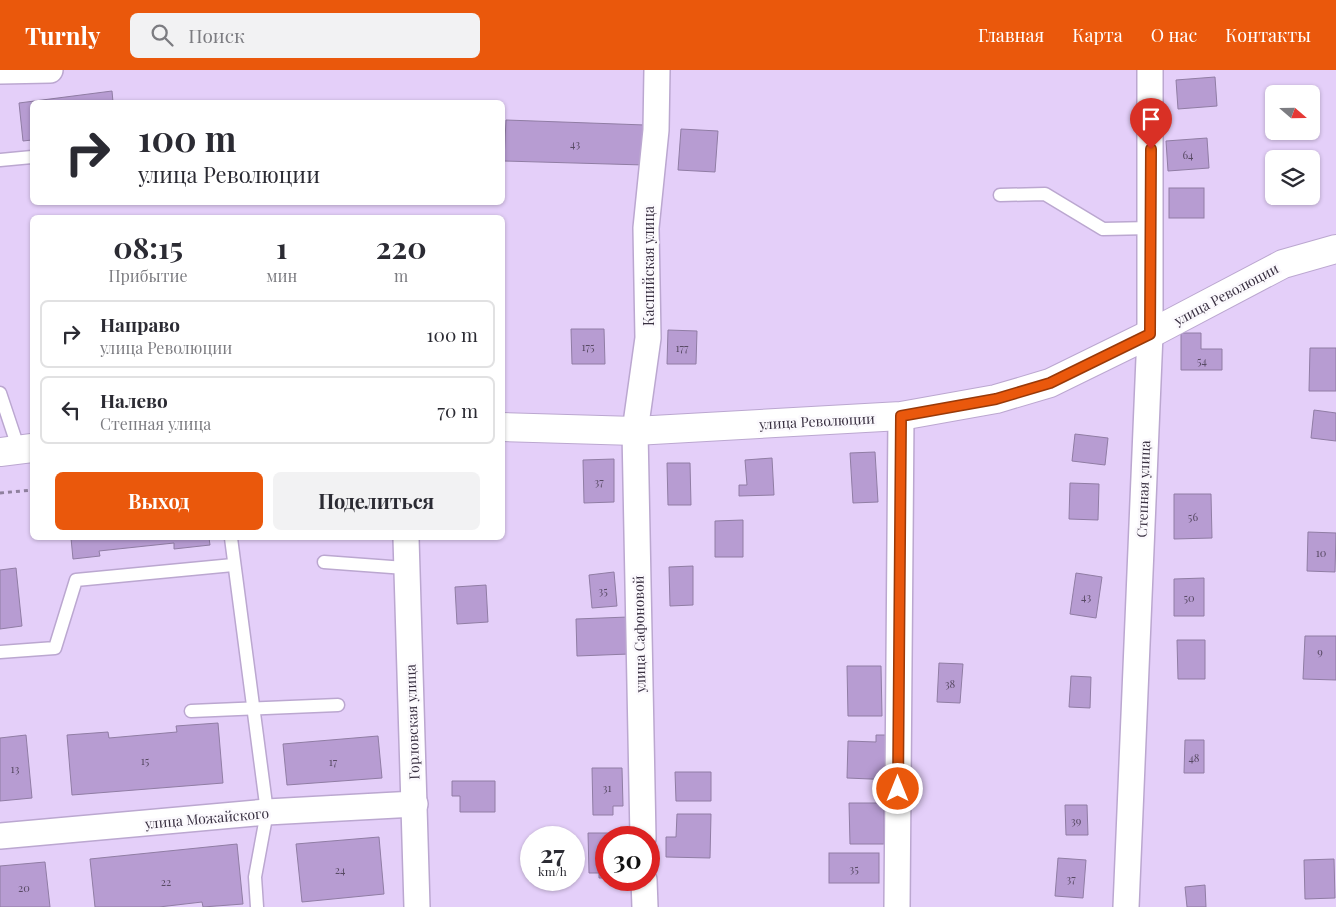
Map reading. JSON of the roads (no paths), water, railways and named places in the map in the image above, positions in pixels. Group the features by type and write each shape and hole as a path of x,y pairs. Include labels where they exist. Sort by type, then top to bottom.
{"street":[{"path":"0,71 50,70"},
{"name":"Каспийская улица","path":"635,431 648,338 646,228 656,130 657,70"},
{"name":"Степная улица","path":"1126,907 1150,334 1150,70"},
{"name":"улица Революции","path":"505,427 635,431 901,416 996,399 1050,383 1150,334 1283,264 1336,249"},
{"path":"897,907 901,416"},
{"name":"улица Сафоновой","path":"635,431 643,826"},
{"name":"Горловская улица","path":"406,540 405,568 415,804 417,907"},
{"name":"улица Можайского","path":"0,836 267,812 415,804"},
{"path":"644,891 644,907"}],"lane":[{"path":"0,160 30,157"},
{"path":"1000,195 1045,194 1103,229 1151,228"},
{"path":"0,394 17,450"},
{"path":"231,540 267,812 255,877 257,907"},
{"path":"324,562 405,568"},
{"path":"0,652 55,648 76,580 233,565"},
{"path":"191,711 338,705"}]}
